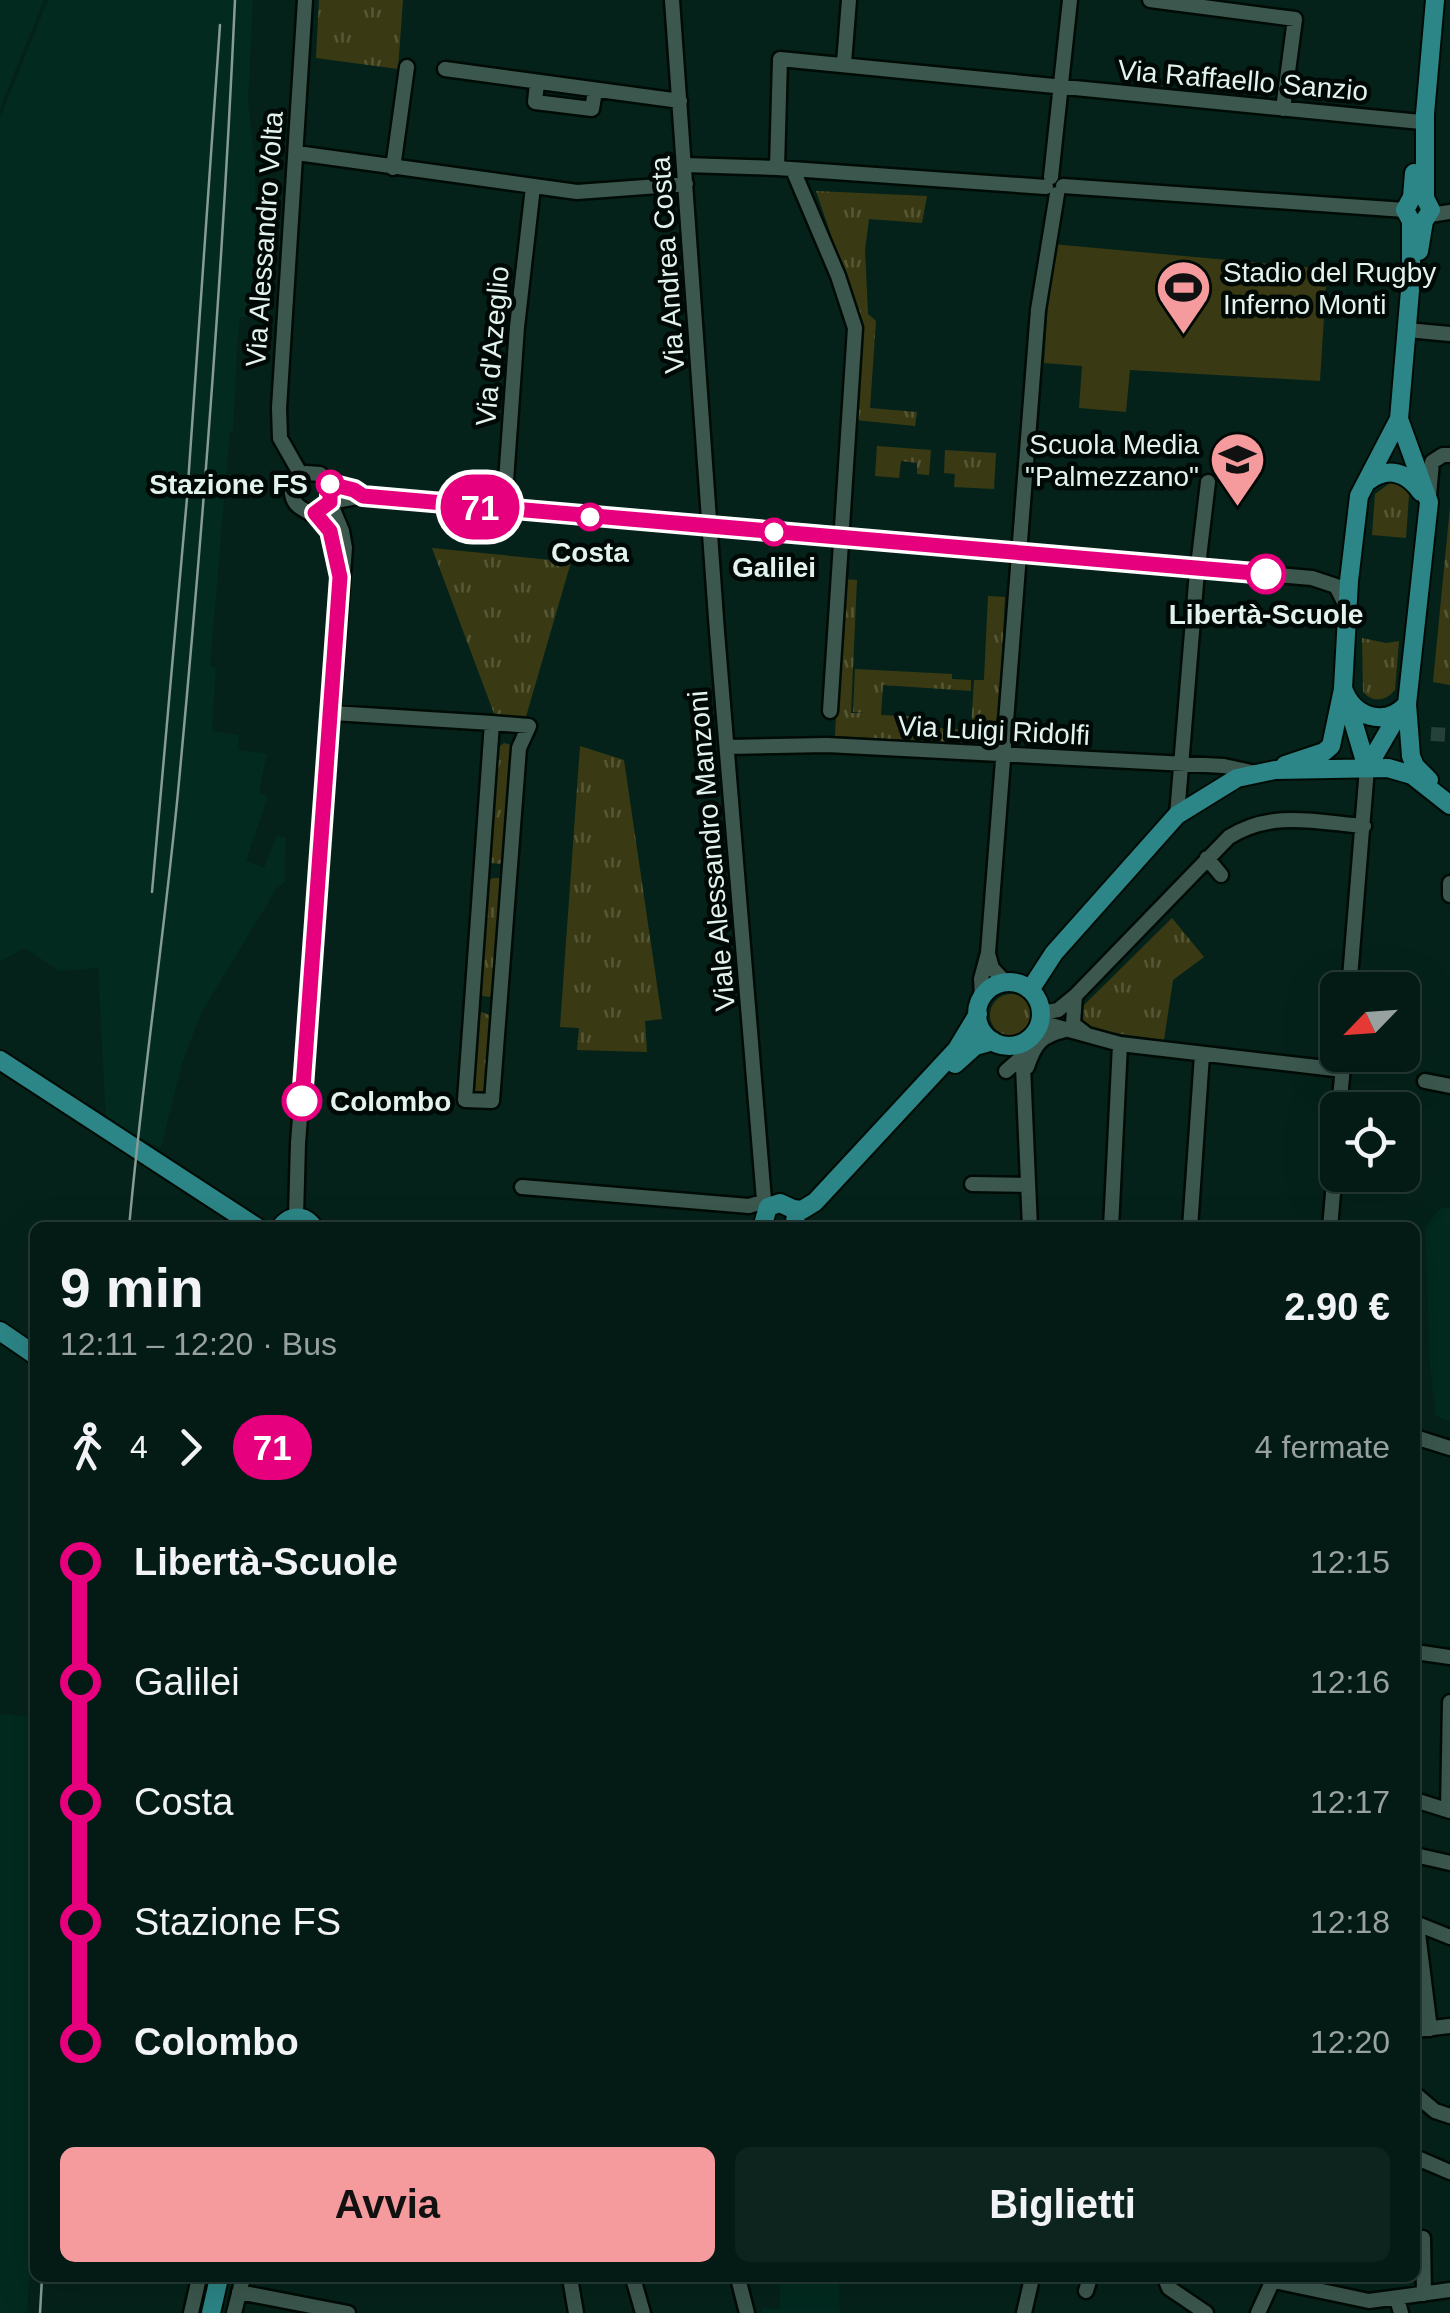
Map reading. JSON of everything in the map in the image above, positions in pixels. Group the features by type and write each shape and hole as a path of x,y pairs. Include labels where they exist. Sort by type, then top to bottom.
{"main road":[{"path":"1030,990 1054,953 1178,815 1212,791 1324,752 1331,746 1345,694 1347,609 1359,496 1399,419 1412,279 1426,210 1423,118 1435,0"},
{"path":"1399,419 1428,502 1403,708 1413,761 1450,807"},
{"path":"1364,484 1379,473 1398,472 1416,484 1428,502"},
{"path":"1345,694 1368,716 1378,718 1403,708"},
{"path":"1345,694 1367,768"},
{"path":"1367,768 1403,708"},
{"path":"1266,772 1388,768 1412,775 1450,807"},
{"path":"794,1220 957,1049 992,987 1009,982 1054,953"},
{"path":"980,1006 981,1028 993,1041 1022,1050 1041,1017 1030,990 1009,982"},
{"path":"766,1211 794,1220 821,1207 963,1055 975,1046 993,1041"},
{"path":"0,1060 249,1222"},
{"path":"0,1331 30,1351"},
{"path":"211,2313 218,2282"}],"street":[{"name":"Via Alessandro Volta","path":"301,475 284,448 278,425 305,0"},
{"name":"Via Andrea Costa","path":"672,0 712,527"},
{"path":"844,63 849,0"},
{"path":"980,1006 981,979 988,953 1038,310 1070,0"},
{"path":"1150,0 1295,20 1283,110"},
{"name":"Via Raffaello Sanzio","path":"777,168 780,59 1283,110 1423,118"},
{"path":"394,168 408,67"},
{"path":"445,70 680,101"},
{"path":"297,152 577,192 686,184"},
{"path":"685,165 1426,210"},
{"path":"794,170 856,328 830,712"},
{"name":"Via d'Azeglio","path":"504,510 533,186"},
{"path":"1407,330 1450,334"},
{"path":"1428,502 1432,462 1443,454 1450,455"},
{"path":"340,577 330,531 315,513 302,511 293,500 292,486 301,475 320,474 330,484 363,496"},
{"path":"1178,815 1197,568 1208,482"},
{"path":"330,484 330,502 345,548"},
{"path":"315,513 330,502 363,496 1312,578 1336,586 1347,609"},
{"path":"288,1222 298,1143 340,577 348,511 363,496"},
{"name":"Viale Alessandro Manzoni","path":"712,527 766,1211"},
{"path":"1312,578 1337,572 1351,559"},
{"path":"332,713 529,726 519,748 492,1101 465,1100 492,724"},
{"name":"Via Luigi Ridolfi","path":"728,747 827,745 1224,766 1266,772"},
{"path":"1350,972 1367,768"},
{"path":"1041,1017 1075,996 1229,836 1268,820 1364,826"},
{"path":"1208,858 1220,875"},
{"path":"480,875 508,873"},
{"path":"1450,882 1450,895"},
{"path":"988,953 992,968 1009,982"},
{"path":"1075,996 1073,1024 1086,1034"},
{"path":"470,1006 498,1008"},
{"path":"1041,1017 1120,1044 1202,1054 1320,1061"},
{"path":"1023,1077 1040,1039 1069,1029"},
{"path":"1111,1222 1120,1044"},
{"path":"1006,1071 1022,1050"},
{"path":"1022,1050 1030,1222"},
{"path":"1190,1222 1202,1054"},
{"path":"1425,1081 1450,1086"},
{"path":"972,1184 1028,1185"},
{"path":"522,1187 749,1206 766,1211"},
{"path":"1331,1222 1333,1192"},
{"path":"1420,1439 1450,1448"},
{"path":"1420,1653 1450,1657"},
{"path":"1420,1802 1449,1811 1450,1702"},
{"path":"1420,1856 1450,1863"},
{"path":"1420,1926 1450,1937"},
{"path":"1420,1954 1422,2030 1450,2026"},
{"path":"1420,2098 1450,2116"},
{"path":"1420,2160 1450,2172"},
{"path":"1420,2238 1424,2294"},
{"path":"191,2313 197,2282"},
{"path":"571,2282 576,2313"},
{"path":"635,2282 643,2313"},
{"path":"739,2282 748,2313"},
{"path":"1024,2313 1031,2282"},
{"path":"1171,2282 1206,2313"},
{"path":"1258,2313 1276,2282"},
{"path":"1286,2282 1399,2306 1424,2294 1450,2290"},
{"path":"234,2313 241,2285 348,2313"}],"shaded area":[{"path":"0,0 44,0 0,108"},
{"path":"48,0 253,0 248,102 255,162 256,253 249,317 240,317 237,349 210,666 216,668 212,731 239,735 238,750 267,754 259,793 268,796 246,861 264,868 276,836 286,837 285,882 277,888 201,1013 182,1064 161,1148 106,1121 98,968 59,971 25,948 0,962 0,118"},
{"path":"1442,1207 1450,1208 1450,1422 1435,1415 1430,1368 1425,1227"},
{"path":"0,1714 30,1717 30,2263 27,2313 0,2313"},
{"path":"780,2282 839,2282 840,2313 762,2313 762,2308 780,2309"}],"green space":[{"path":"319,0 403,0 398,69 316,58"},
{"path":"816,191 927,196 922,223 869,219 865,250 868,314 876,321 870,408 917,412 915,426 855,420 862,326"},
{"name":"Stadio del Rugby Inferno Monti","path":"1052,244 1327,269 1320,381 1130,370 1126,412 1079,408 1082,366 1044,363"},
{"path":"877,446 931,450 929,475 917,474 917,463 901,461 899,478 875,476"},
{"path":"945,450 996,453 994,489 954,487 955,474 944,473"},
{"path":"1390,483 1402,486 1409,495 1406,538 1372,535 1375,494"},
{"path":"1450,507 1450,685 1433,682"},
{"path":"432,548 571,562 525,720 496,719"},
{"path":"843,579 857,580 851,713 865,713 853,712 855,669 952,674 952,679 971,680 971,691 883,685 881,715 925,717 925,727 971,730 974,680 984,680 988,596 1005,597 997,745 835,736"},
{"path":"1362,638 1386,643 1399,641 1395,690 1384,698 1371,698 1363,692"},
{"path":"504,743 514,750 502,864 491,863 488,857 498,748"},
{"path":"580,746 624,760 662,1019 645,1021 647,1052 577,1050 579,1028 560,1027"},
{"path":"493,878 503,883 496,989 490,997 478,991 487,881"},
{"path":"1172,918 1204,957 1173,980 1164,1040 1093,1030 1083,1023 1081,1008"},
{"path":"1011,994 1026,1000 1032,1015 1026,1030 1011,1036 996,1030 990,1015 996,1000"},
{"path":"482,1012 493,1017 487,1092 475,1095 472,1087 478,1015"}],"tunnel":[{"path":"1431,734 1450,735"}],"railway":[{"path":"130,1222 196,594 235,0"},
{"path":"152,892 187,498 220,25"},
{"path":"40,2313 42,2282"}],"bus line":[{"name":"71","path":"302,1101 340,577 330,531 315,513 330,502 330,484 345,486 363,496 504,510 1266,574"}],"place":[{"name":"Stadio del Rugby Inferno Monti","path":"1184,337"},
{"name":"Stazione FS","path":"330,484"},
{"name":"Scuola Media \"Palmezzano\"","path":"1238,509"},
{"name":"Costa","path":"590,517"},
{"name":"Galilei","path":"774,532"},
{"name":"Libertà-Scuole","path":"1266,574"},
{"name":"Colombo","path":"302,1101"}]}
